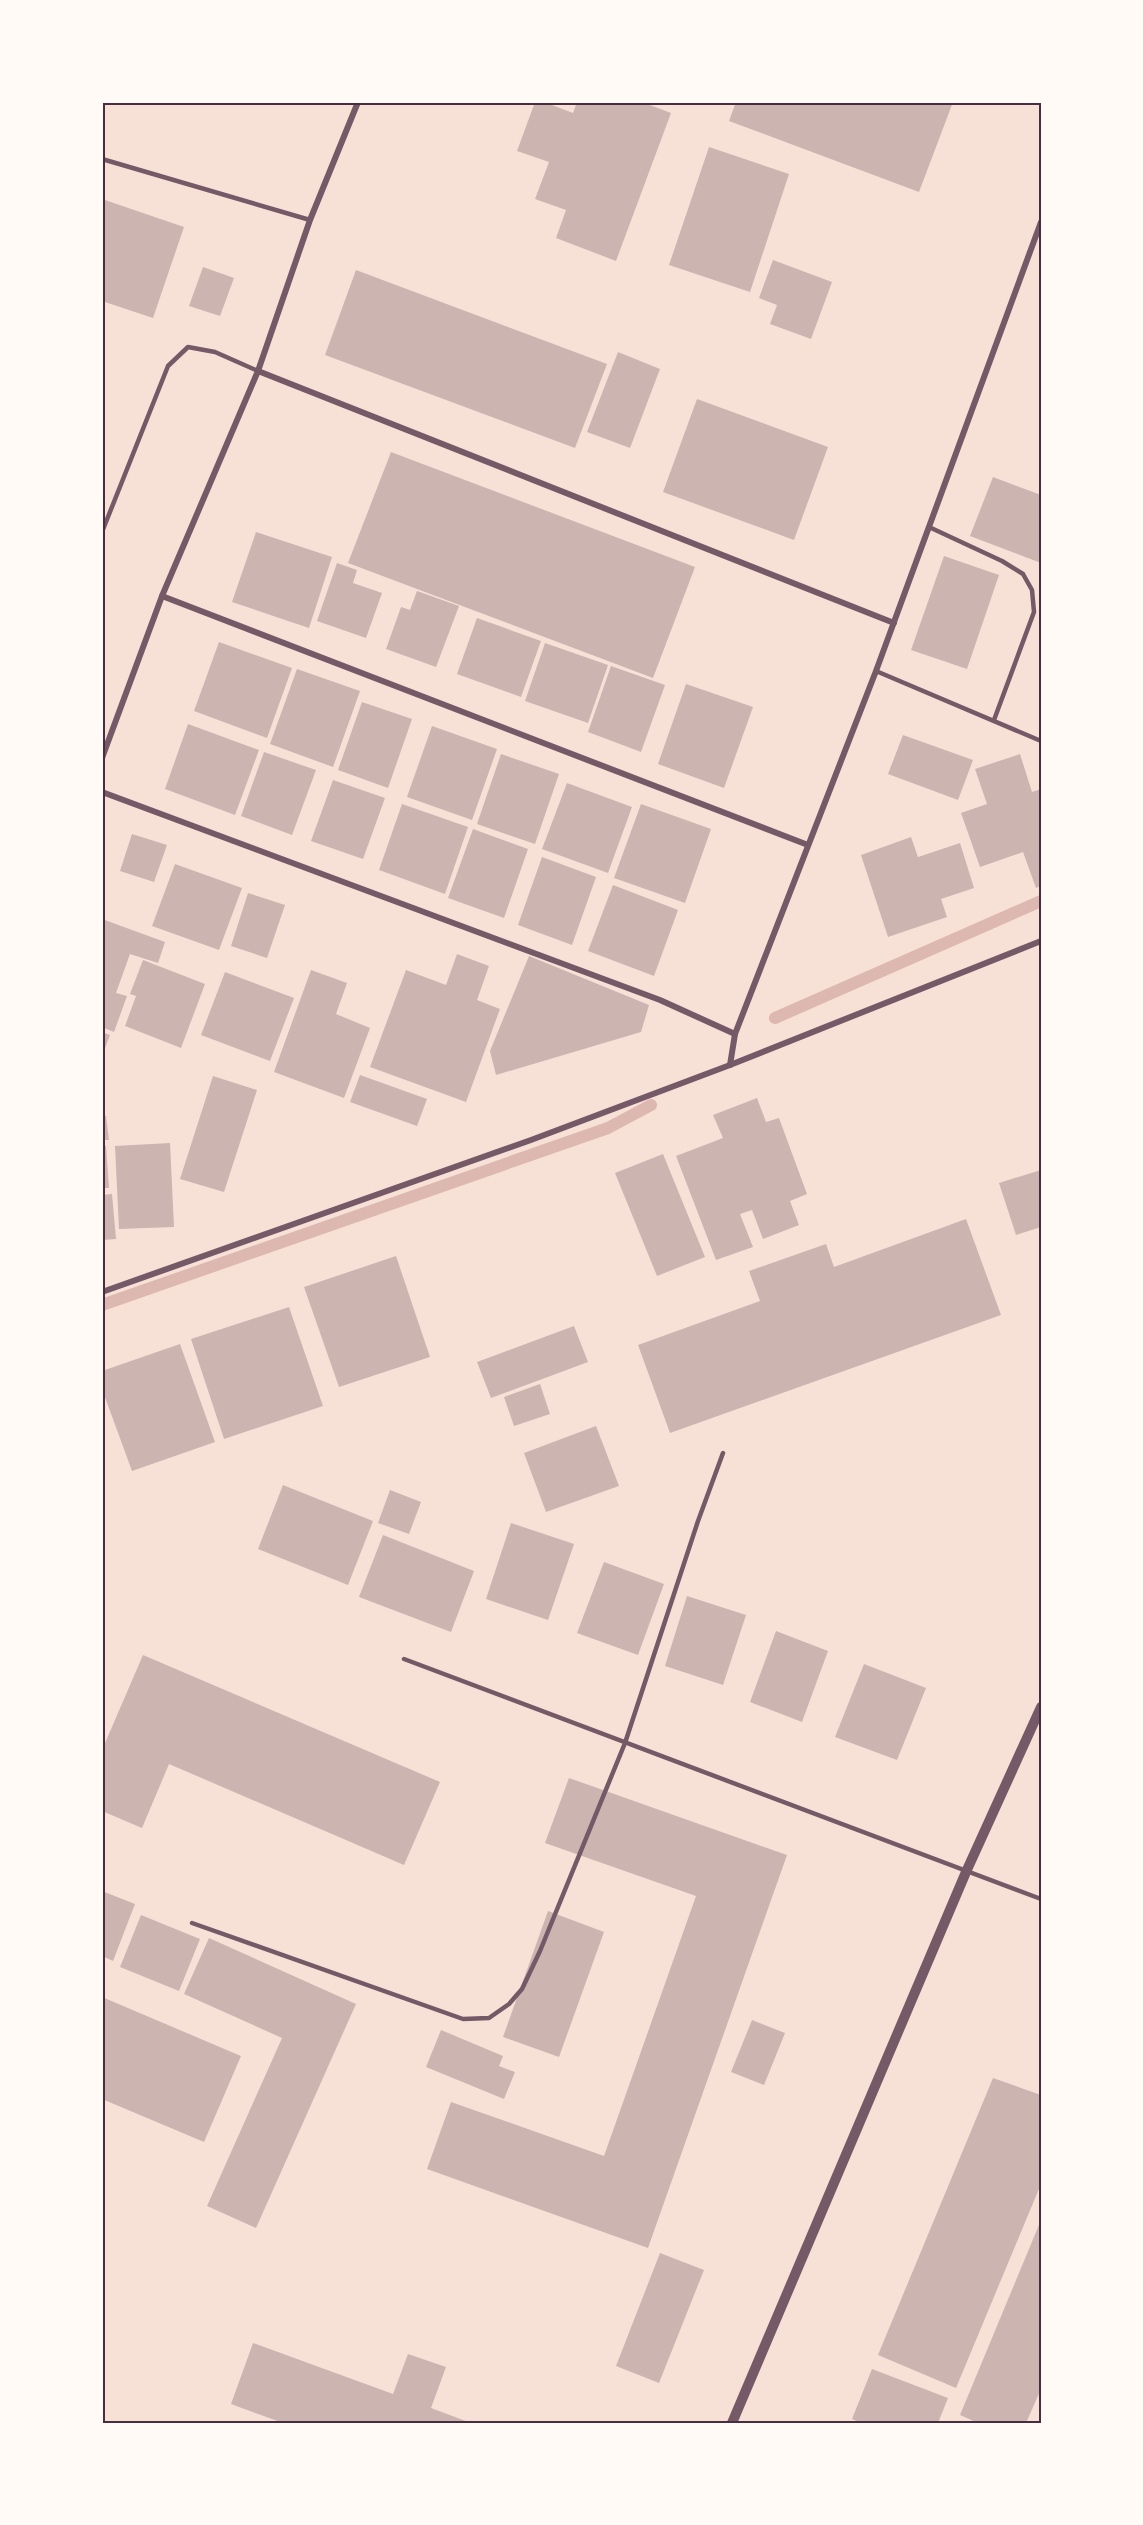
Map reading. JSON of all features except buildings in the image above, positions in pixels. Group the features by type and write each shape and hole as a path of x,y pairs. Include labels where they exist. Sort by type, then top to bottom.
{"street":[{"path":"102,758 162,596 258,371 310,220 358,102"},
{"path":"730,1065 735,1034 876,671 1041,222"},
{"path":"258,371 894,623"},
{"path":"162,596 808,845"},
{"path":"102,792 660,1000 735,1034"},
{"path":"102,1292 531,1140 730,1065 1041,941"},
{"path":"732,2423 966,1872 1041,1707"}],"lane":[{"path":"102,159 310,220"},
{"path":"102,532 168,366 188,347 215,352 258,371"},
{"path":"929,527 1002,561 1023,574 1032,590 1034,612 994,720"},
{"path":"876,671 1041,741"},
{"path":"192,1923 463,2019 489,2018 509,2004 526,1979 540,1952 625,1743 698,1521 723,1453"},
{"path":"404,1659 1041,1899"}],"waterway":[{"path":"775,1018 1041,901"},
{"path":"102,1305 608,1128 651,1105"}]}
